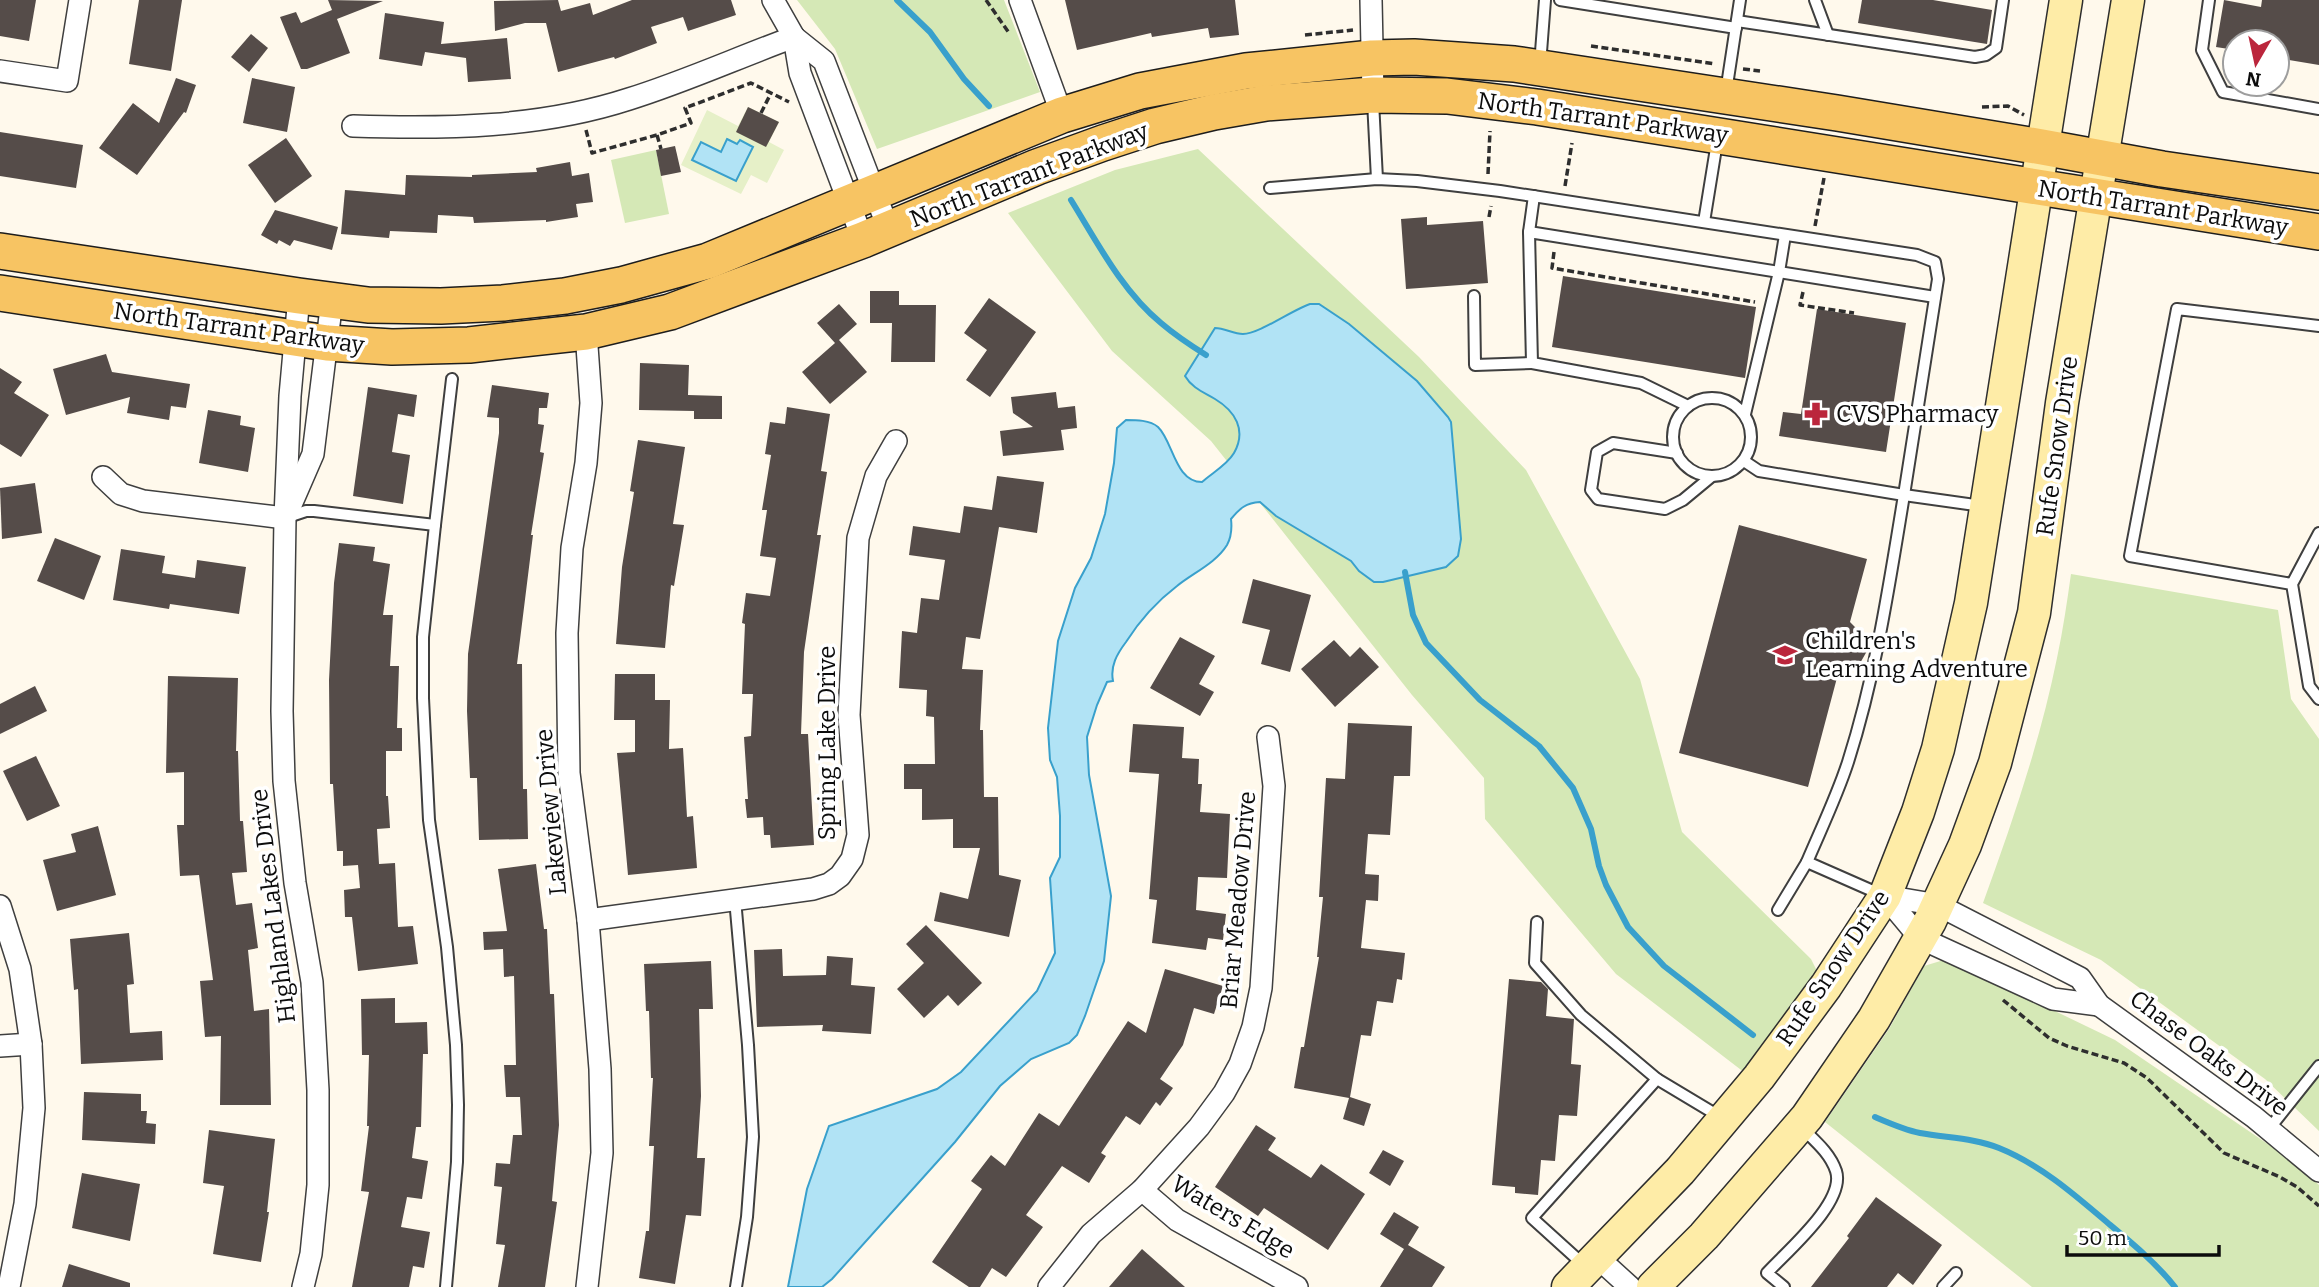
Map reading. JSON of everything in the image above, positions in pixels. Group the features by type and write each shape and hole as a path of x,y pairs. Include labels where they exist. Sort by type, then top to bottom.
{"main road":[{"name":"Rufe Snow Drive","path":"1584,1275 1725,1120 1826,986 1885,897 1918,813 1938,749 1971,603 2066,0"},
{"name":"Rufe Snow Drive","path":"1653,1287 1704,1236 1800,1126 1874,1019 1938,905 1965,845 1995,763 2034,613 2062,402 2128,0"},
{"name":"North Tarrant Parkway","path":"0,251 368,304 441,306 565,296 621,285 708,261 1062,115 1140,91 1246,71 1372,58 1467,60 1540,68 1726,95 2162,169 2319,192"},
{"name":"North Tarrant Parkway","path":"0,293 311,342 392,347 469,345 586,332 670,312 876,235 1037,167 1155,126 1266,103 1373,95 1460,97 1537,107 2319,232"},
{"path":"1719,134 1726,95"}],"street":[{"path":"0,71 67,81 80,0"},
{"path":"773,0 794,37 824,61 876,235"},
{"path":"1020,0 1062,115"},
{"path":"1371,0 1373,95"},
{"path":"353,126 468,126 536,120 580,112 629,99 794,37"},
{"name":"Highland Lakes Drive","path":"303,1287 311,1254 318,1185 318,1090 312,982 295,883 284,781 282,640 285,518 316,298"},
{"name":"Highland Lakes Drive","path":"285,518 313,454 311,342 316,298"},
{"name":"Lakeview Drive","path":"586,332 591,403 586,463 572,548 567,634 569,773 588,920 600,1069 602,1153 587,1287"},
{"name":"Spring Lake Drive","path":"588,920 813,889 829,884 840,876 852,859 858,835 849,715 858,538 876,476 896,441"},
{"path":"103,477 121,494 143,501 285,518"},
{"name":"Briar Meadow Drive","path":"1049,1287 1091,1234 1142,1190 1199,1127 1224,1093 1240,1064 1253,1027 1261,988 1274,786 1268,737"},
{"name":"Chase Oaks Drive","path":"1885,897 1938,905 2080,978 2099,1005 2269,1129 2319,1171"},
{"name":"Chase Oaks Drive","path":"1885,897 1920,938 2053,999 2099,1005"},
{"path":"0,906 20,969 31,1044 34,1108 25,1204 9,1287"},
{"path":"0,1046 31,1044"},
{"name":"Waters Edge","path":"1142,1190 1177,1220 1297,1287"},
{"path":"1584,1275 1630,1287"}],"lane":[{"path":"1540,68 1545,0"},
{"path":"1560,0 1975,57 1986,55 1996,48 2003,0"},
{"path":"1726,95 1741,0"},
{"path":"1815,0 1828,35"},
{"path":"2209,0 2202,50 2224,92 2319,109"},
{"path":"1373,95 1377,179"},
{"path":"1704,222 1719,134"},
{"path":"1270,188 1377,179 1458,185 1917,255 1935,262 1938,279 1904,495 1881,637 1861,720 1847,766 1808,862 1777,910"},
{"path":"1532,363 1530,232 1535,197"},
{"path":"1530,232 1935,297"},
{"path":"1745,414 1728,401 1718,399 1707,398 1688,406 1677,419 1673,436 1677,453 1685,466 1712,476 1730,472 1744,461 1752,438 1745,414 1780,272 1785,235"},
{"path":"1474,296 1475,365 1532,363 1642,383 1688,406"},
{"path":"2291,584 2130,556 2177,309 2319,326"},
{"path":"446,1287 457,1162 456,1045 447,947 429,820 423,638 452,379"},
{"path":"1677,453 1613,443 1597,452 1591,490 1598,499 1665,509 1684,500 1712,476"},
{"path":"1744,461 1759,471 1984,507"},
{"path":"285,518 314,511 435,525"},
{"path":"2319,533 2291,584 2309,685 2319,699"},
{"path":"1808,862 1885,897"},
{"path":"734,900 748,1045 753,1137 747,1217 736,1287"},
{"path":"1536,922 1535,963 1581,1015 1657,1079 1725,1120"},
{"path":"2269,1129 2319,1066"},
{"path":"1584,1275 1531,1218 1657,1079"},
{"path":"1784,1287 1767,1273 1828,1206 1836,1191 1837,1174 1828,1155 1800,1126"},
{"path":"1943,1287 1956,1273"}],"path":[{"path":"586,129 592,153 657,135 691,123 685,108 751,83 788,101 793,113"},
{"path":"761,114 771,93"},
{"path":"657,135 661,149"},
{"path":"2000,997 2049,1038 2124,1063 2147,1079 2224,1153 2280,1177 2297,1187 2319,1206"}],"green space":[{"path":"797,0 1004,0 1040,92 877,149 835,49"},
{"path":"748,107 779,122 769,142 784,150 767,183 751,175 741,194 681,165 707,110 738,126"},
{"path":"1198,149 1419,357 1526,470 1640,679 1682,832 1811,959 1819,975 1749,1076 1616,974 1485,819 1484,778 1412,695 1211,441 1112,351 1008,213 1115,170"},
{"path":"656,150 669,214 625,223 611,160"},
{"path":"2071,574 2278,610 2291,699 2319,739 2319,1131 2265,1079 2101,960 1983,903 2034,751 2059,648"},
{"path":"1947,959 2115,1040 2297,1164 2319,1185 2319,1287 2032,1287 1825,1122 1889,1029 1924,966"}],"water":[{"path":"727,139 737,144 740,140 753,147 736,181 692,160 701,142 721,152"},
{"path":"1310,304 1319,304 1349,324 1417,381 1451,422 1461,539 1458,556 1446,567 1374,582 1351,561 1276,516 1260,502 1247,505 1234,515 1227,545 1211,562 1162,598 1143,619 1117,656 1113,665 1113,681 1107,682 1087,737 1089,775 1111,896 1104,961 1077,1035 1069,1043 1031,1059 1000,1086 955,1142 832,1279 822,1287 788,1287 807,1189 829,1126 937,1089 961,1072 1037,991 1055,953 1050,878 1060,857 1060,816 1057,777 1050,760 1048,728 1058,641 1075,588 1091,558 1105,514 1117,428 1126,420 1155,425 1163,433 1180,468 1193,480 1202,482 1234,453 1238,445 1239,429 1228,409 1194,387 1185,376 1215,328 1239,334 1250,333"}],"building":[{"path":"0,0 36,0 29,41 0,36"},
{"path":"139,0 182,0 171,71 129,64"},
{"path":"328,0 383,1 337,19 350,53 301,69 280,17 296,12 301,23 332,10"},
{"path":"558,0 561,11 590,3 593,15 632,0 731,0 736,15 688,31 683,17 651,27 657,43 615,59 614,57 558,72 546,23 525,23 495,31 494,1"},
{"path":"1065,0 1235,0 1239,35 1210,38 1208,28 1152,37 1151,33 1077,50"},
{"path":"1862,0 1933,0 1992,10 1987,44 1858,23"},
{"path":"2224,0 2261,7 2262,0 2319,0 2319,65 2291,60 2291,28 2221,28 2221,48 2216,47"},
{"path":"385,13 444,22 441,44 507,38 511,79 468,82 466,58 425,52 422,66 379,59"},
{"path":"251,34 268,48 249,72 231,57"},
{"path":"176,78 196,85 186,113 184,112 137,175 99,148 133,103 159,123"},
{"path":"252,78 295,87 287,132 243,123"},
{"path":"748,107 779,122 766,147 736,132"},
{"path":"0,132 83,145 76,188 0,176"},
{"path":"286,138 312,176 275,203 248,165"},
{"path":"675,146 681,172 661,176 656,150"},
{"path":"570,162 572,176 589,173 593,202 576,204 578,217 546,222 474,223 473,217 438,215 437,233 390,231 389,238 341,234 345,190 405,195 406,175 472,177 537,172 536,168"},
{"path":"275,210 338,227 332,250 294,240 290,246 279,240 277,244 261,235"},
{"path":"1427,217 1427,225 1483,221 1488,283 1406,289 1401,219"},
{"path":"1563,276 1756,307 1745,378 1552,347"},
{"path":"870,291 899,291 899,305 936,305 935,362 891,362 892,323 870,323"},
{"path":"989,298 1036,332 990,397 966,380 987,350 964,333"},
{"path":"839,304 857,324 839,340 867,372 830,404 802,372 835,343 817,323"},
{"name":"CVS Pharmacy","path":"1817,309 1906,323 1886,452 1779,436 1783,412 1801,414"},
{"path":"106,354 112,372 190,384 186,408 171,406 169,420 127,413 130,397 66,415 53,369"},
{"path":"640,363 689,365 688,395 722,396 722,419 694,419 694,411 639,410"},
{"path":"0,368 22,382 14,393 49,415 21,457 0,444"},
{"path":"492,385 549,393 547,408 539,408 538,424 544,425 540,452 544,453 531,535 517,664 522,664 523,789 527,789 528,839 479,840 477,778 470,778 468,654 499,433 499,418 487,417"},
{"path":"368,387 417,395 414,417 398,414 392,452 410,455 403,504 353,496"},
{"path":"1056,392 1058,408 1075,406 1077,428 1061,430 1064,450 1003,456 1000,431 1033,427 1013,413 1011,397"},
{"path":"787,407 830,414 821,471 827,472 817,535 821,535 804,652 801,734 808,734 814,845 771,848 770,835 764,835 763,817 747,818 744,737 751,736 753,694 742,694 745,624 742,623 746,593 770,596 776,558 760,556 767,510 762,510 771,455 765,454 770,422 785,424"},
{"path":"208,410 241,416 240,425 255,428 248,472 199,463"},
{"path":"638,440 685,447 673,524 684,525 674,586 671,585 665,648 616,644 622,567 634,492 630,491"},
{"path":"997,476 1044,482 1037,533 999,527 980,639 966,637 962,669 983,670 980,730 983,730 984,797 998,797 999,875 1021,880 1009,937 934,921 940,892 968,899 980,848 953,848 953,819 922,820 922,789 904,789 904,764 935,764 934,717 926,716 927,690 899,688 902,631 917,633 921,598 939,600 945,560 909,555 913,526 960,533 964,506 992,510"},
{"path":"35,483 42,533 2,539 0,488"},
{"name":"Children's Learning Adventure","path":"1739,525 1867,559 1850,622 1863,635 1867,651 1859,665 1838,674 1808,787 1679,753"},
{"path":"55,538 101,556 84,600 37,581"},
{"path":"339,543 375,547 373,561 390,564 383,615 393,615 390,666 399,666 397,728 402,728 402,751 386,751 386,796 390,828 377,829 379,864 395,863 398,927 413,926 418,964 358,971 352,917 345,917 344,890 360,888 358,865 343,866 343,851 337,851 333,784 330,784 329,680"},
{"path":"121,549 165,556 162,573 195,578 197,560 246,567 239,614 170,604 169,609 113,600"},
{"path":"1253,579 1311,595 1290,672 1261,664 1270,630 1242,623"},
{"path":"1180,637 1215,656 1199,684 1214,692 1200,716 1150,688"},
{"path":"1334,640 1350,657 1360,647 1379,667 1335,707 1301,669"},
{"path":"615,674 655,674 655,700 670,700 669,749 683,748 687,817 693,816 697,868 628,875 617,753 635,752 635,720 614,720"},
{"path":"168,676 238,678 236,751 240,821 243,821 247,872 232,873 236,905 252,903 258,948 248,950 254,1011 269,1009 271,1105 220,1105 221,1036 205,1037 200,981 213,980 199,875 180,876 177,825 184,825 184,772 166,773"},
{"path":"35,686 47,711 0,734 0,704"},
{"path":"1348,723 1412,726 1410,776 1394,776 1390,835 1368,834 1365,874 1379,875 1378,901 1366,900 1361,948 1405,953 1402,980 1397,979 1393,1003 1377,1001 1371,1036 1361,1035 1350,1097 1371,1104 1364,1126 1343,1119 1349,1098 1294,1088 1301,1047 1304,1047 1319,957 1323,897 1319,897 1326,778 1345,779"},
{"path":"1133,724 1184,727 1182,758 1199,759 1198,784 1202,784 1200,812 1230,814 1227,878 1198,877 1196,910 1226,914 1223,940 1208,938 1206,950 1152,943 1157,900 1149,899 1159,774 1129,772"},
{"path":"36,756 60,806 27,821 3,771"},
{"path":"98,826 116,895 57,911 43,860 76,852 71,834"},
{"path":"536,864 544,929 547,929 550,994 554,994 559,1125 552,1201 557,1202 545,1287 498,1287 505,1245 496,1244 502,1187 494,1186 496,1163 510,1164 513,1135 522,1135 520,1097 506,1097 504,1065 516,1065 514,976 504,977 503,949 484,950 483,932 507,931 498,869"},
{"path":"926,925 982,983 958,1006 948,995 924,1018 897,989 924,963 906,944"},
{"path":"129,933 134,984 127,985 130,1033 162,1031 163,1060 81,1064 78,989 74,990 70,939"},
{"path":"782,949 783,976 826,975 827,956 853,958 851,985 875,987 871,1034 822,1031 823,1025 757,1027 754,950"},
{"path":"711,961 713,1009 699,1009 701,1096 697,1158 705,1158 701,1216 686,1215 675,1284 639,1278 646,1231 649,1231 654,1146 649,1146 653,1078 644,964"},
{"path":"1165,969 1223,986 1214,1014 1194,1008 1183,1045 1160,1079 1173,1088 1160,1106 1156,1102 1140,1125 1126,1116 1101,1153 1106,1156 1089,1183 1062,1166 1026,1215 1043,1227 1006,1277 992,1268 980,1287 969,1287 932,1262 982,1189 971,1181 991,1155 1005,1166 1039,1113 1059,1126 1128,1021 1146,1033"},
{"path":"1509,979 1541,982 1548,989 1546,1016 1574,1019 1571,1064 1581,1065 1577,1116 1559,1115 1555,1161 1541,1160 1538,1195 1515,1193 1515,1187 1492,1185"},
{"path":"395,998 395,1023 427,1022 428,1054 423,1054 421,1127 416,1127 412,1158 428,1161 422,1199 407,1197 401,1227 430,1232 424,1268 413,1266 409,1287 352,1287 369,1192 361,1191 369,1126 369,1055 362,1055 361,999"},
{"path":"84,1092 141,1094 141,1111 147,1111 146,1123 156,1124 155,1144 82,1140"},
{"path":"1256,1125 1276,1138 1268,1150 1311,1178 1321,1164 1365,1194 1328,1250 1264,1208 1258,1216 1215,1187"},
{"path":"209,1130 275,1139 269,1212 261,1262 213,1254 224,1186 203,1183"},
{"path":"1383,1150 1404,1161 1390,1186 1369,1173"},
{"path":"82,1173 140,1184 130,1241 72,1228"},
{"path":"1876,1197 1942,1245 1913,1285 1898,1273 1887,1287 1811,1287 1849,1238 1847,1236"},
{"path":"1394,1212 1419,1227 1408,1245 1445,1267 1432,1287 1380,1287 1404,1249 1380,1234"},
{"path":"1142,1249 1185,1287 1109,1287"},
{"path":"69,1264 130,1283 130,1287 62,1287"}],"waterway":[{"path":"897,0 930,32 964,79 989,106"},
{"path":"1071,200 1111,265 1134,296 1166,327 1206,355"},
{"path":"1405,572 1413,615 1426,643 1480,700 1539,746 1573,788 1591,829 1606,885 1628,927 1664,966 1753,1035"},
{"path":"1875,1117 1914,1132 1990,1145 2029,1163 2070,1192 2127,1239 2175,1287"}],"place":[{"name":"CVS Pharmacy","path":"1816,414"},
{"name":"Children's Learning Adventure","path":"1785,655"}]}
